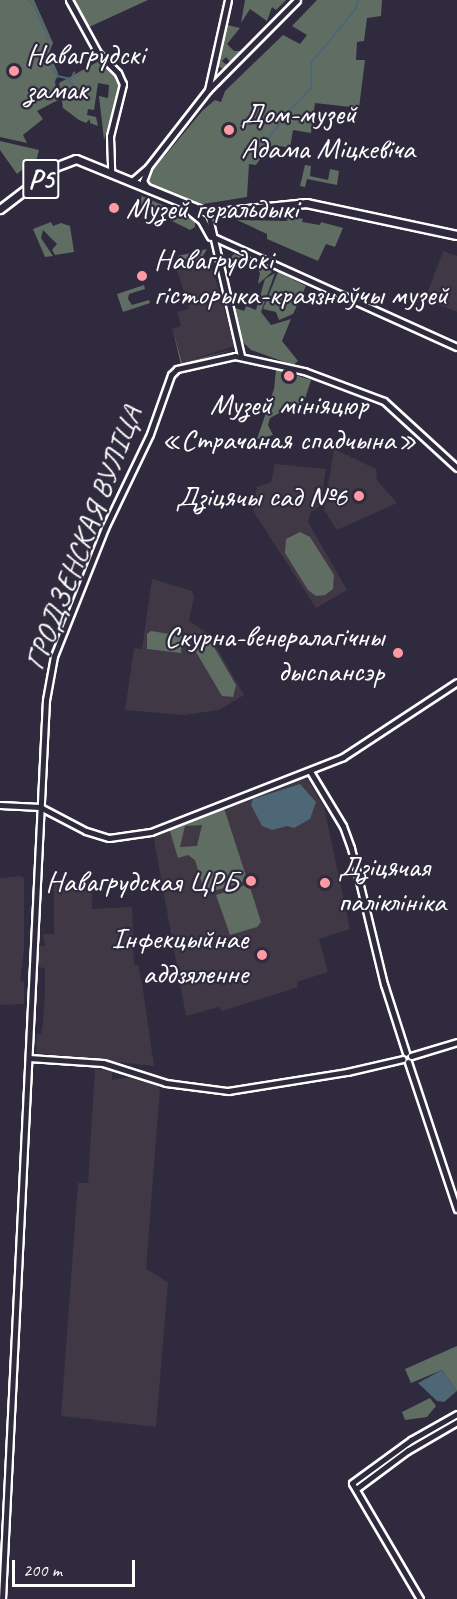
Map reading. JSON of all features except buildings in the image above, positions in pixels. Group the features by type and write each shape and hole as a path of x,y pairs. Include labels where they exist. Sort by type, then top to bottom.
{"main road":[{"name":"Р5","path":"0,209 66,162 76,159 184,206 208,213 306,203 457,235"},
{"path":"184,206 202,220 210,236"}],"street":[{"path":"69,0 98,53 121,77 123,94 110,144 111,173"},
{"path":"208,90 228,0"},
{"path":"131,182 148,166 224,72 297,0"},
{"path":"214,68 224,72"},
{"path":"148,166 143,181 149,190"},
{"path":"208,213 210,236 241,356 304,371 384,401 457,468"},
{"path":"210,236 457,347"},
{"name":"ГРОДЗЕНСКАЯ ВУЛІЦА","path":"2,1599 3,1520 29,1058 40,807 46,700 54,656 105,528 150,434 171,375 177,369 241,356"},
{"path":"0,806 40,807 86,831 122,839 151,832 311,773 365,744 457,682"},
{"path":"311,773 343,825 351,848 384,984 457,1209"},
{"path":"29,1058 103,1063 166,1083 228,1091 347,1072 457,1042"},
{"path":"420,1599 352,1483 411,1440 457,1414"},
{"path":"356,1489 408,1451 457,1422"}],"shaded area":[{"path":"443,251 457,256 457,312 425,299"},
{"path":"201,265 213,270 235,346 181,363 172,329 181,326 177,312 189,309 177,270"},
{"name":"Дзіцячы сад №6","path":"334,449 376,469 377,480 397,503 337,530 324,510"},
{"path":"275,464 326,469 320,506 311,512 308,522 347,590 316,608 253,511 257,487 271,482"},
{"path":"152,579 192,591 194,597 189,621 209,634 244,695 219,710 184,715 125,710 134,648 142,649"},
{"name":"Навагрудская ЦРБ","path":"302,779 308,780 324,807 350,929 319,939 328,972 297,982 298,987 222,1011 219,1007 186,1016 153,834"},
{"path":"21,876 24,878 24,950 20,981 24,982 24,1004 0,1005 0,878"},
{"path":"54,879 92,883 92,909 132,907 134,965 138,965 142,983 154,1066 36,1053 37,1034 41,1034 43,1023 45,991 45,968 38,967 39,946 45,946 43,934 54,934"},
{"path":"95,1069 112,1070 112,1080 132,1077 155,1083 160,1088 146,1269 168,1282 156,1427 61,1416 78,1183 88,1183"}],"green space":[{"path":"0,0 34,0 53,43 49,53 58,73 55,82 58,100 37,111 43,119 23,135 27,143 0,137"},
{"path":"74,0 148,0 87,28"},
{"path":"245,0 286,0 276,10 272,7 267,21 250,9 241,23"},
{"path":"317,0 382,0 381,16 367,18 364,41 357,42 356,60 365,60 359,108 315,103 311,133 293,130 290,148 274,145 266,150 256,165 249,164 247,197 197,205 150,183 148,176 203,110 215,100 221,102 225,91 283,35 300,44 307,35 292,26"},
{"path":"227,25 240,28 227,44 234,51 242,51 230,62 226,57 222,61 227,65 223,69 218,66"},
{"path":"101,60 117,74 120,84 104,140 99,96 108,98 109,85 98,83 94,110 88,109 87,115 96,117 98,126 90,123 90,119 86,123 79,120 63,108 59,83"},
{"path":"0,141 39,150 37,158 17,174 0,150"},
{"path":"305,165 311,166 310,176 328,180 330,169 339,171 337,185 307,179 305,187 300,186"},
{"path":"142,196 164,206 160,215 138,205"},
{"path":"172,210 195,221 195,227 190,230 168,219"},
{"path":"288,216 303,219 302,222 320,225 321,222 343,228 335,247 326,244 318,261 267,239 267,234 237,220 287,221"},
{"path":"51,222 53,226 61,223 70,226 74,252 55,255 52,250 57,244 43,230 41,238 53,256 45,257 33,229"},
{"path":"207,249 200,261 179,265 178,256"},
{"path":"234,254 265,266 272,272 258,284 260,273 255,265 238,260 236,265 226,262"},
{"path":"278,272 306,286 293,314 279,320 276,312 263,309"},
{"path":"275,273 261,312 271,325 291,319 282,341 298,361 293,365 251,350 242,341 224,275 235,308 244,311 246,306 256,310 265,279"},
{"path":"144,285 145,289 129,294 128,299 132,305 149,300 150,303 123,312 117,294"},
{"path":"174,334 182,363 235,349 181,365"},
{"path":"276,369 311,380 303,405 289,402 287,409 270,418 268,425 273,435 257,439 274,389"},
{"path":"300,532 310,537 334,575 333,589 325,595 316,596 308,590 285,553 286,539"},
{"path":"151,631 182,636 181,653 147,649 147,634"},
{"path":"201,638 211,642 236,685 233,697 222,696 196,652 196,643"},
{"path":"224,808 246,876 242,882 205,894 195,860 188,855 178,858 169,828","holes":["202,825 197,846 180,847 185,826"]},
{"path":"249,884 261,922 257,927 230,935 216,895"},
{"path":"457,1346 457,1391 442,1370 411,1383 405,1369"},
{"path":"430,1398 436,1406 427,1417 405,1420 402,1412"}],"water":[{"path":"300,784 316,802 310,819 294,828 287,826 272,830 262,826 251,805 253,799"},
{"path":"442,1370 457,1391 444,1402 437,1401 418,1383"}],"waterway":[{"path":"28,0 34,5 49,38 46,58 58,76 55,80"},
{"path":"253,161 287,113 311,88 311,63 355,10 358,0"},
{"path":"58,76 71,79 74,73"},
{"path":"67,79 73,85"}],"place":[{"name":"Навагрудскі замак","path":"14,71"},
{"name":"Дом-музей Адама Міцкевіча","path":"229,130"},
{"name":"Музей геральдыкі","path":"114,208"},
{"name":"Навагрудскі гісторыка-краязнаўчы музей","path":"142,276"},
{"name":"Музей мініяцюр «Страчаная спадчына»","path":"289,376"},
{"name":"Дзіцячы сад №6","path":"359,496"},
{"name":"Скурна-венералагічны дыспансэр","path":"398,653"},
{"name":"Навагрудская ЦРБ","path":"251,881"},
{"name":"Дзіцячая паліклініка","path":"325,883"},
{"name":"Інфекцыйнае аддзяленне","path":"262,955"}]}
